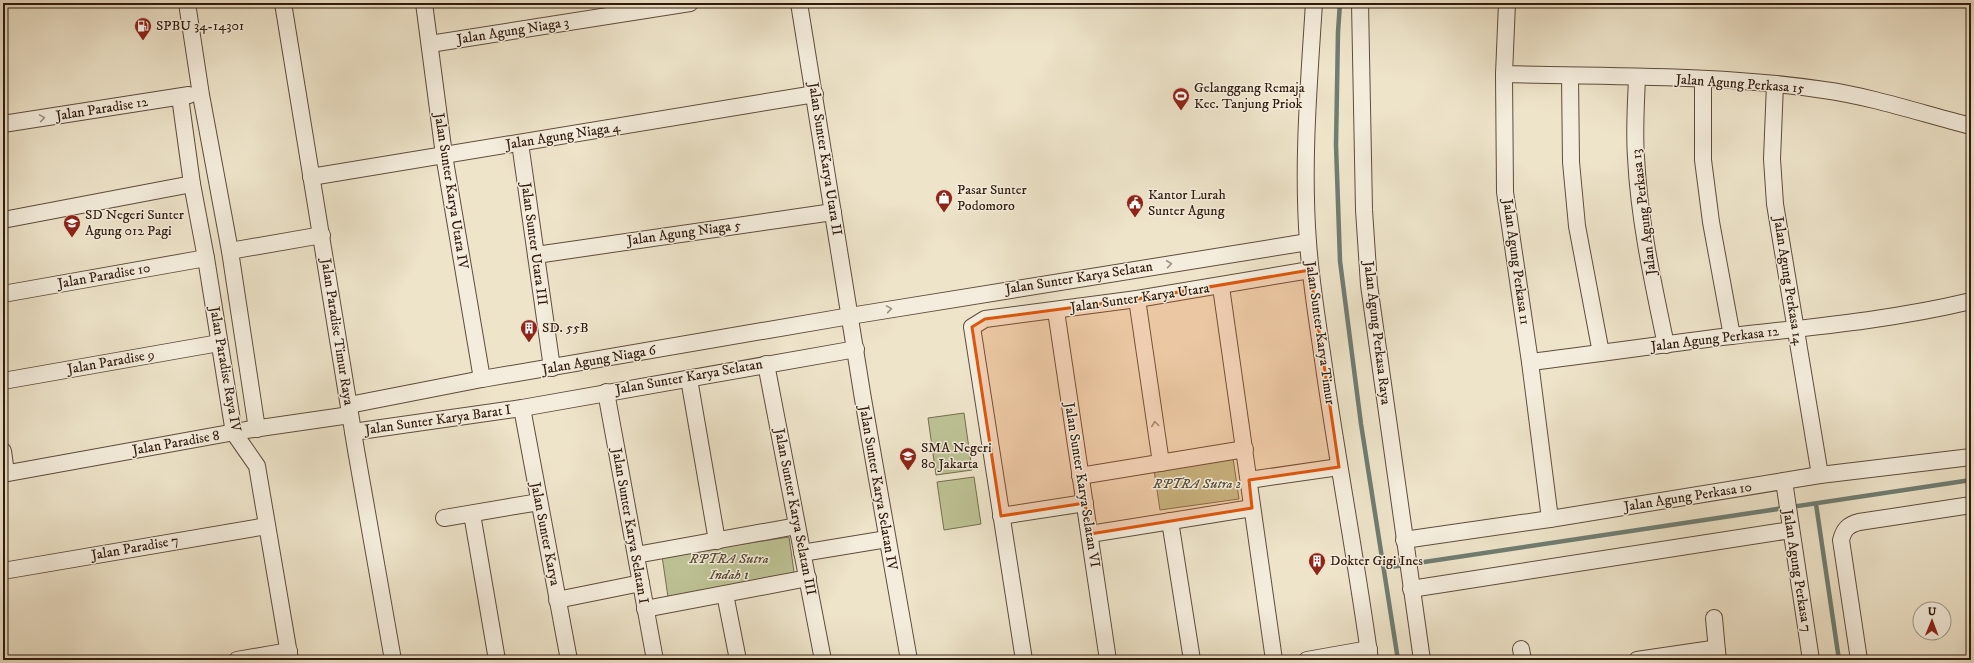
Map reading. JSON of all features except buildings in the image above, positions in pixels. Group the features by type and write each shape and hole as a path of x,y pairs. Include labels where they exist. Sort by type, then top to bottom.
{"street":[{"name":"Jalan Paradise Raya IV","path":"187,3 200,93 230,251 257,429"},
{"name":"Jalan Paradise Timur Raya","path":"283,3 353,432 393,660"},
{"name":"Jalan Sunter Karya Utara IV","path":"424,3 444,156 482,379"},
{"name":"Jalan Agung Niaga 3","path":"430,44 690,3"},
{"name":"Jalan Sunter Karya Utara II","path":"799,3 850,316"},
{"name":"Jalan Sunter Karya Timur","path":"1314,3 1307,115 1306,195 1310,270 1339,467 1370,655"},
{"name":"Jalan Agung Perkasa Raya","path":"1360,3 1364,210 1369,285 1422,660"},
{"name":"Jalan Agung Perkasa 11","path":"1507,3 1504,74 1505,192 1530,362 1550,519"},
{"name":"Jalan Agung Perkasa 15","path":"1504,74 1703,80 1775,84 1825,90 1971,126"},
{"path":"1570,76 1571,162 1577,226 1600,353"},
{"name":"Jalan Agung Perkasa 13","path":"1637,78 1636,157 1640,201 1650,272 1666,345"},
{"path":"1703,80 1703,160 1711,222 1732,336"},
{"name":"Jalan Agung Perkasa 14","path":"1775,84 1772,159 1775,204 1820,475"},
{"name":"Jalan Paradise 12","path":"3,124 200,93"},
{"name":"Jalan Agung Niaga 4","path":"311,178 815,94"},
{"name":"Jalan Paradise Raya IV","path":"180,96 192,184 206,258 234,433 257,466 290,656"},
{"name":"Jalan Sunter Utara III","path":"520,143 552,368"},
{"path":"3,220 192,184"},
{"name":"Jalan Agung Niaga 5","path":"536,255 833,212"},
{"path":"230,251 322,235"},
{"name":"Jalan Sunter Karya Selatan","path":"850,316 1308,242"},
{"name":"Jalan Paradise 10","path":"3,294 206,258"},
{"name":"Jalan Sunter Karya Utara","path":"1001,516 972,327 985,319 1221,287 1310,270"},
{"path":"1221,287 1274,660"},
{"path":"1137,299 1161,463"},
{"name":"Jalan Agung Perkasa 12","path":"1530,362 1732,336 1796,330 1938,309 1971,301"},
{"name":"Jalan Sunter Karya Selatan VI","path":"1056,310 1108,660"},
{"name":"Jalan Agung Niaga 6","path":"350,410 482,379 850,316"},
{"name":"Jalan Sunter Karya Selatan IV","path":"850,316 887,539 909,660"},
{"name":"Jalan Paradise 9","path":"3,381 219,343"},
{"name":"Jalan Sunter Karya Selatan","path":"522,408 856,349"},
{"name":"Jalan Sunter Karya Selatan III","path":"766,364 823,660"},
{"path":"689,379 717,540"},
{"name":"Jalan Sunter Karya Selatan I","path":"606,392 655,660"},
{"name":"Jalan Sunter Karya Barat I","path":"353,432 522,408"},
{"name":"Jalan Sunter Karya","path":"522,408 569,660"},
{"name":"Jalan Paradise 8","path":"5,473 257,429 350,410"},
{"path":"1080,476 1245,449"},
{"path":"3,451 5,473"},
{"name":"Jalan Agung Perkasa 10","path":"1405,546 1550,519 1784,487 1820,475 1971,456"},
{"path":"1249,480 1339,467"},
{"name":"Jalan Agung Perkasa 7","path":"1784,487 1811,660"},
{"path":"444,518 539,502"},
{"path":"1024,660 1001,516 1085,503"},
{"path":"1859,660 1842,540 1845,529 1850,524 1859,522 1971,504"},
{"path":"1090,534 1252,508"},
{"path":"472,514 497,660"},
{"path":"1170,521 1192,660"},
{"name":"Jalan Paradise 7","path":"3,571 267,526"},
{"path":"636,555 797,526"},
{"path":"1410,582 1791,530"},
{"path":"802,553 887,539"},
{"path":"645,609 808,578"},
{"path":"558,600 641,583"},
{"path":"725,594 738,660"},
{"path":"1714,618 1718,655"},
{"path":"1637,660 1712,649 1718,655"},
{"path":"1307,660 1370,655"},
{"path":"237,660 290,656"}],"highlighted area":[{"path":"1310,270 1339,467 1249,480 1252,508 1090,534 1085,503 1001,516 972,327 985,319 1137,299"}],"green space":[{"path":"964,413 972,470 936,475 928,418"},
{"name":"RPTRA Sutra 2","path":"1233,458 1239,499 1160,510 1154,470"},
{"path":"974,477 981,524 944,530 937,482"},
{"name":"RPTRA Sutra Indah 1","path":"789,537 795,579 668,597 662,556"}],"waterway":[{"path":"1340,3 1336,145 1340,261 1361,424 1398,660"},
{"path":"1384,568 1971,480"},
{"path":"1816,504 1839,660"}],"place":[{"name":"SPBU 34-14301","path":"143,41"},
{"name":"Gelanggang Remaja Kec. Tanjung Priok","path":"1181,111"},
{"name":"Pasar Sunter Podomoro","path":"944,213"},
{"name":"Kantor Lurah Sunter Agung","path":"1135,218"},
{"name":"SD Negeri Sunter Agung 012 Pagi","path":"72,238"},
{"name":"SD. 55B","path":"529,343"},
{"name":"SMA Negeri 80 Jakarta","path":"908,471"},
{"name":"Dokter Gigi Ines","path":"1317,576"}]}
